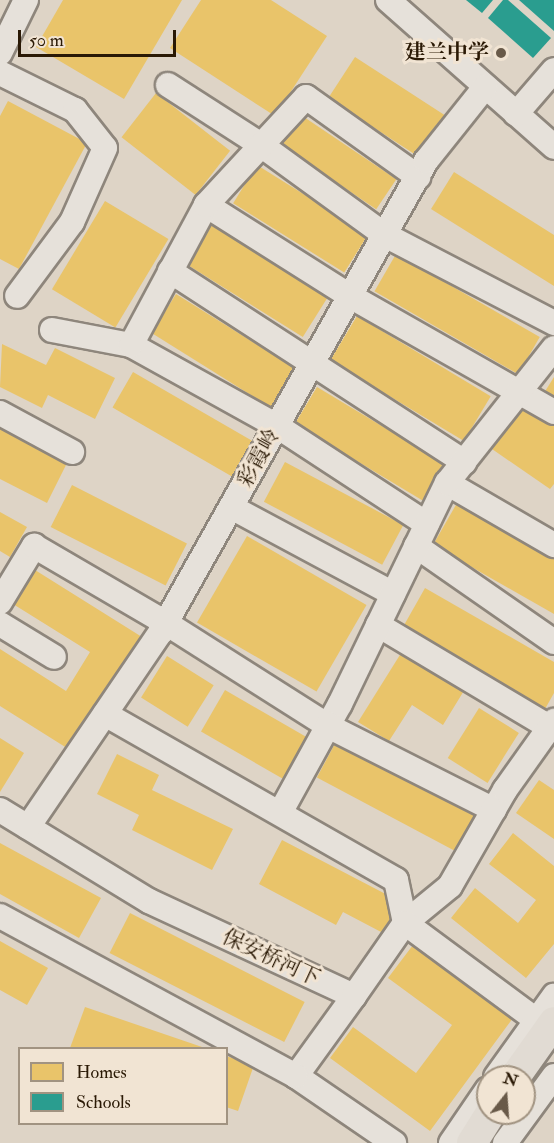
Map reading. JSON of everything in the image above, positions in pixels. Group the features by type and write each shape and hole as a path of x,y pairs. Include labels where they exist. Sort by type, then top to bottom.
{"main road":[{"path":"521,1065 545,1021"},
{"path":"472,1143 484,1125"}],"street":[{"path":"0,53 26,0"},
{"path":"388,0 554,147"},
{"path":"516,114 554,70"},
{"path":"0,73 75,110 105,148 72,222 18,296"},
{"path":"168,86 261,145 385,235 554,323"},
{"name":"彩霞岭","path":"28,827 166,623 418,177 485,87"},
{"path":"131,345 206,205 306,97 418,177"},
{"path":"206,205 350,296 554,412"},
{"path":"170,272 464,462"},
{"path":"52,330 131,345 277,426 422,535 554,642"},
{"path":"280,813 328,726 447,483 554,348"},
{"path":"0,413 72,452"},
{"path":"447,483 554,545"},
{"path":"231,507 393,594"},
{"path":"4,587 34,546 166,623 328,726 494,810"},
{"path":"0,624 54,657"},
{"path":"296,1076 405,923 450,886 494,810 552,724 378,626"},
{"path":"105,714 396,880 405,923 545,1021"},
{"name":"保安桥河下","path":"0,810 149,901 354,996"},
{"path":"0,916 296,1076 394,1143"},
{"path":"506,1065 545,1021 554,996"},
{"path":"506,1143 551,1087"},
{"path":"451,1143 476,1107"}],"building: Homes":[{"path":"63,0 182,0 124,99 36,47"},
{"path":"201,0 271,0 327,36 275,116 170,48"},
{"path":"355,57 446,116 420,157 328,98"},
{"path":"156,93 230,151 196,195 122,137"},
{"path":"8,101 87,143 19,269 0,259 0,116"},
{"path":"301,115 396,179 376,209 281,145"},
{"path":"257,165 368,234 344,273 233,203"},
{"path":"454,172 554,235 554,286 431,209"},
{"path":"105,201 168,239 115,327 52,289"},
{"path":"209,223 328,297 303,337 184,263"},
{"path":"396,254 540,337 518,374 374,291"},
{"path":"176,294 297,370 273,409 152,333"},
{"path":"357,316 491,396 464,441 330,361"},
{"path":"2,344 46,365 55,348 115,378 95,419 48,395 42,408 0,387"},
{"path":"133,372 254,442 234,478 112,408"},
{"path":"554,377 554,399 544,393"},
{"path":"317,387 445,464 423,501 295,424"},
{"path":"523,405 554,426 554,484 550,489 492,449"},
{"path":"0,426 68,461 47,503 0,479"},
{"path":"285,462 403,525 382,565 264,502"},
{"path":"72,485 187,544 166,585 51,527"},
{"path":"457,503 554,558 554,614 433,545"},
{"path":"0,512 27,527 10,557 0,551"},
{"path":"247,536 367,605 317,692 197,623"},
{"path":"35,570 142,637 70,750 0,706 0,649 66,691 90,652 13,604"},
{"path":"425,588 554,662 554,693 545,709 403,627"},
{"path":"403,650 465,689 443,725 412,705 389,741 358,722"},
{"path":"167,656 214,685 188,727 141,698"},
{"path":"225,690 311,740 287,781 201,732"},
{"path":"479,708 519,733 488,783 448,758"},
{"path":"339,736 485,813 463,855 317,777"},
{"path":"0,738 24,753 0,792"},
{"path":"117,754 159,775 152,790 233,829 212,870 132,830 139,815 97,794"},
{"path":"539,780 554,790 554,839 516,813"},
{"path":"513,833 554,866 554,944 526,978 451,918 475,888 518,923 536,900 489,864"},
{"path":"282,840 399,901 383,933 343,912 336,925 259,884"},
{"path":"0,843 101,898 79,938 0,894"},
{"path":"130,913 305,1002 284,1042 110,953"},
{"path":"0,941 48,968 27,1005 0,990"},
{"path":"413,945 513,1018 478,1065 476,1065 476,1068 430,1131 330,1058 353,1027 416,1073 452,1025 388,978"},
{"path":"85,1007 202,1047 70,1047"},
{"path":"228,1057 254,1065 238,1111 228,1108"}],"building: Schools":[{"path":"466,0 493,0 482,13"},
{"path":"503,0 508,0 551,38 533,58 488,18"},
{"path":"519,0 554,0 554,31"}],"place":[{"name":"建兰中学","path":"501,53"}]}
